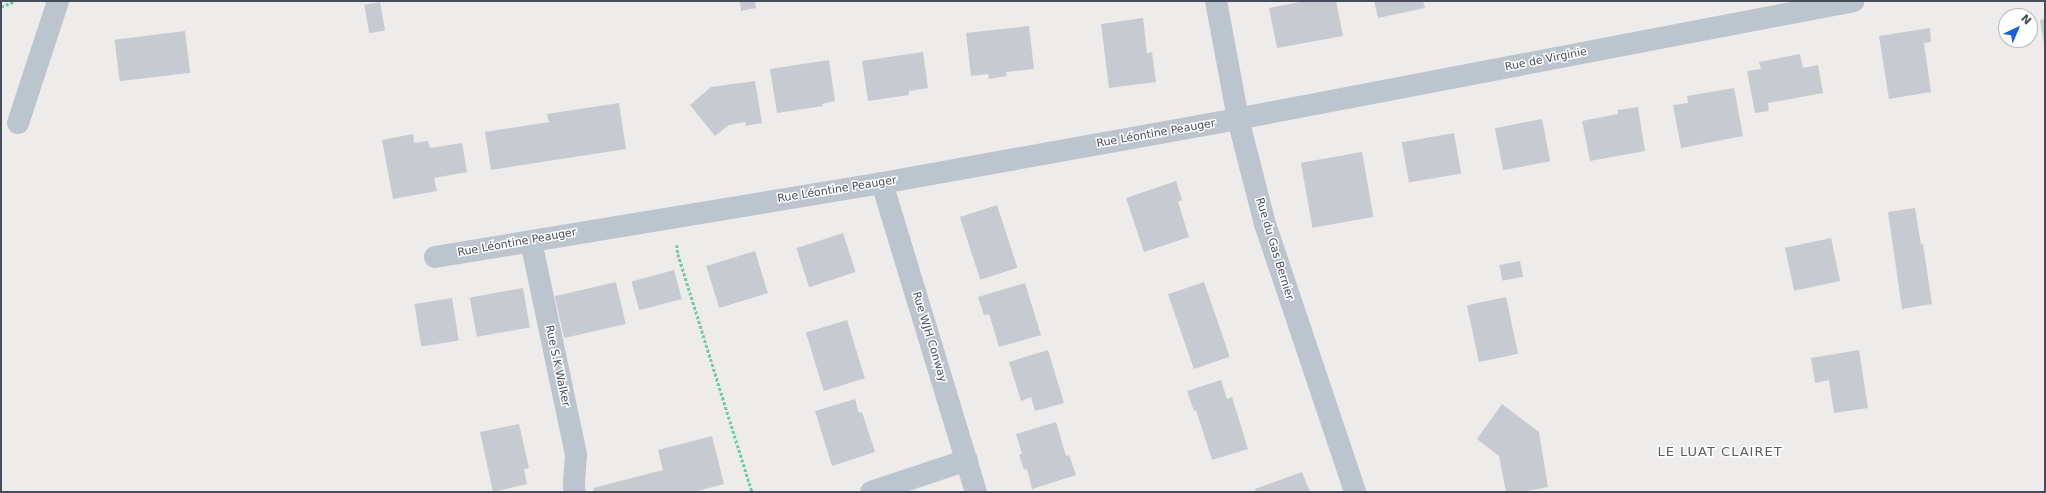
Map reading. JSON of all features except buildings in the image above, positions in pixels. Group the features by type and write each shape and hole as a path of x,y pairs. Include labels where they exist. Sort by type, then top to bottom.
{"street":[{"path":"18,123 58,1"},
{"name":"Rue du Gas Bernier","path":"1216,1 1238,119 1264,224 1355,492"},
{"name":"Rue de Virginie","path":"1238,119 1854,1"},
{"name":"Rue Léontine Peauger","path":"435,257 882,183 1238,119"},
{"name":"Rue WJH Conway","path":"882,183 976,492"},
{"name":"Rue S.K Walker","path":"531,240 576,454 575,492"},
{"path":"872,492 967,460"}],"path":[{"path":"1,8 15,1"},
{"path":"676,217 678,254 752,492"}],"district":[{"name":"LE LUAT CLAIRET","path":"1720,452"}]}
